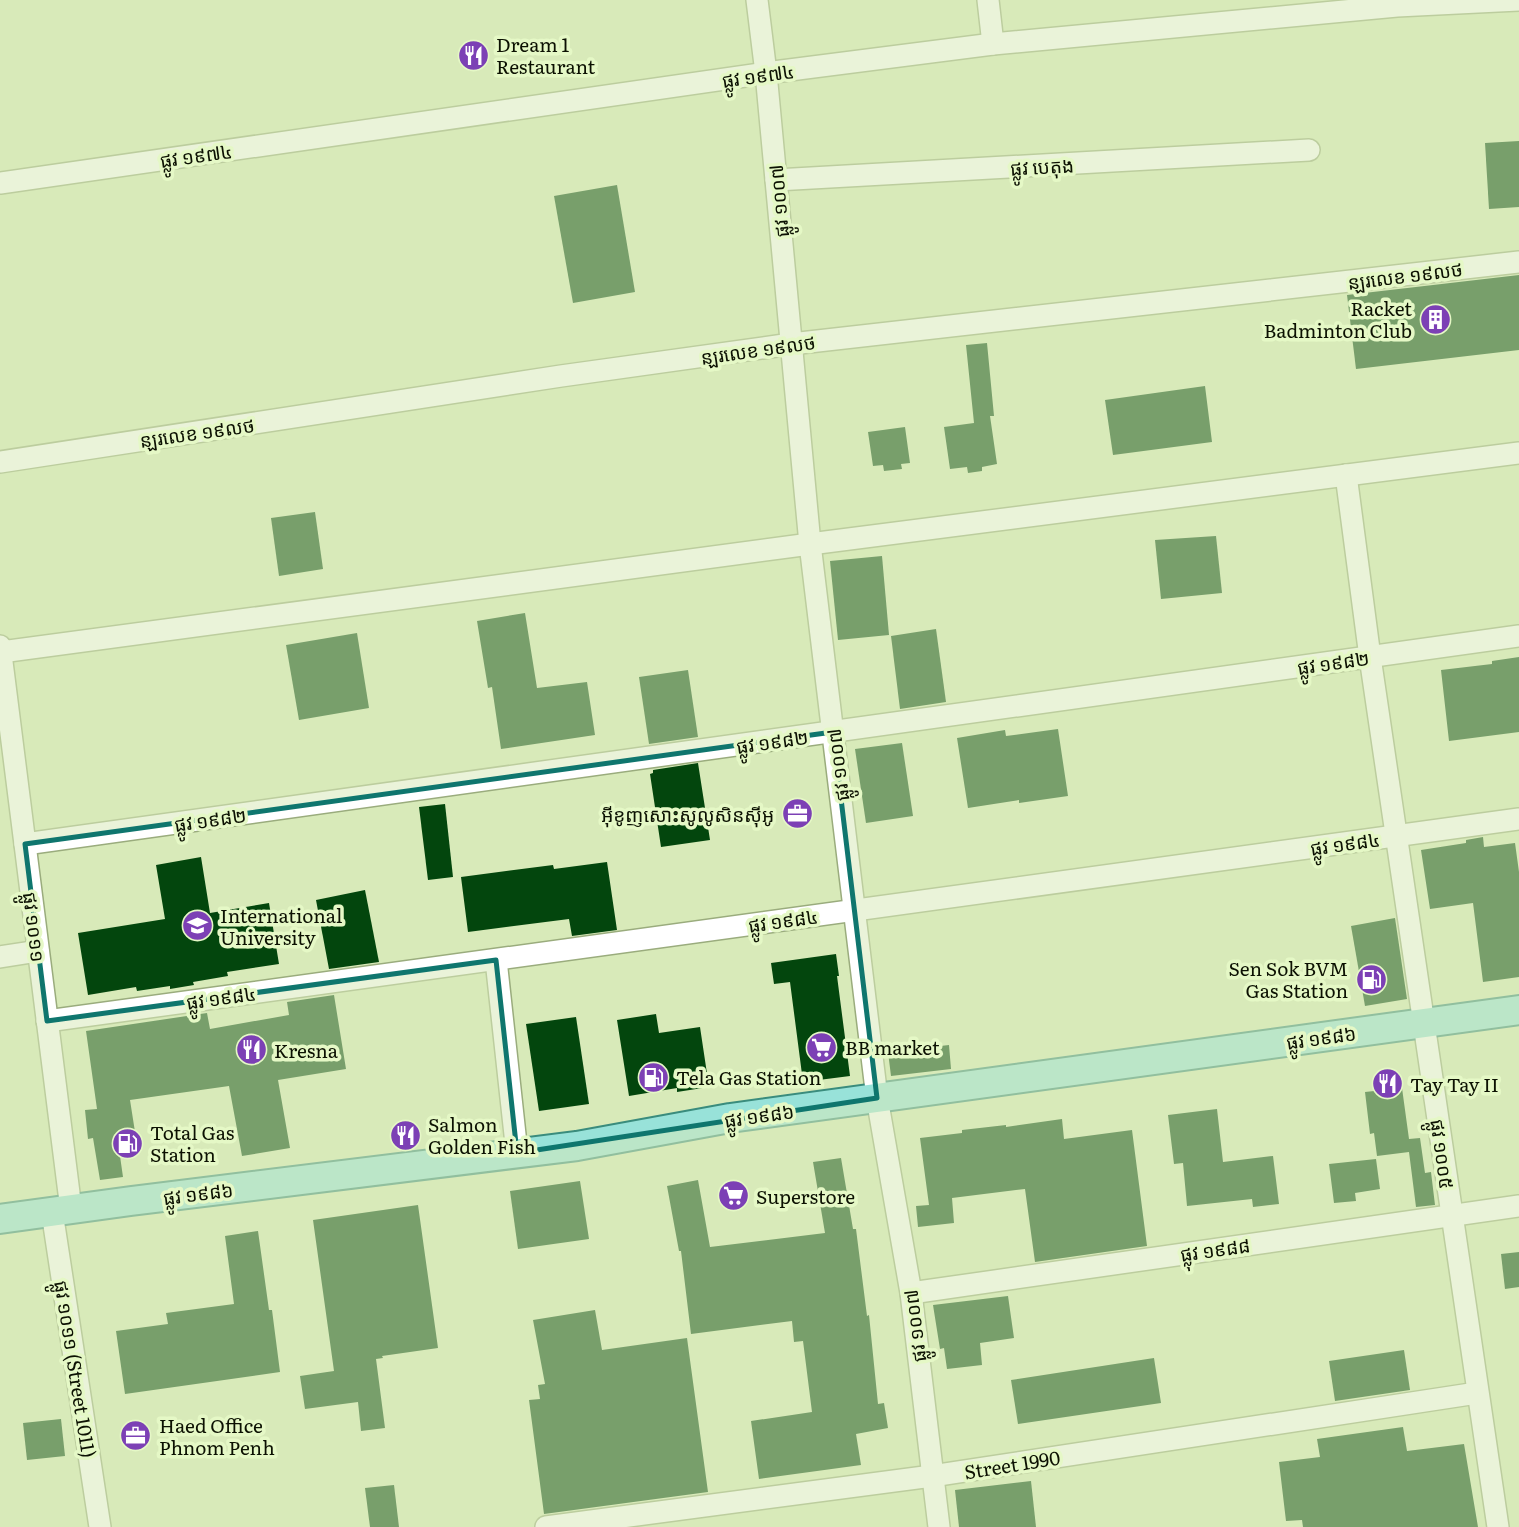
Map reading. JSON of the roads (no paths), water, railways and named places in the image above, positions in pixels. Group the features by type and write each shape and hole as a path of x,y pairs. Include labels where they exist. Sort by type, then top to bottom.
{"main road":[{"name":"ផ្លូវ ១៩៨៦","path":"0,1219 577,1146 730,1118 1519,1010"}],"street":[{"name":"ផ្លូវ ១០០៧","path":"757,0 810,544 877,1098 911,1293 939,1527"},
{"path":"988,0 993,44"},
{"name":"ផ្លូវ ១៩៧៤","path":"0,183 766,73 993,44 1397,6 1519,0"},
{"name":"ផ្លូវ បេតុង","path":"776,180 1309,150"},
{"name":"ន្ឡរលេខ ១៩លថ","path":"0,462 547,378 791,344 1519,261"},
{"path":"1,652 1519,453"},
{"name":"ផ្លូវ ១០០៥","path":"1346,475 1370,657 1498,1527"},
{"name":"ផ្លូវ ១៩៨២","path":"25,845 1519,636"},
{"name":"ផ្លូវ ១០១១","path":"0,646 6,734 25,845 47,1021 61,1210"},
{"name":"ផ្លូវ ១៩៨៤","path":"47,1021 1519,819"},
{"path":"0,957 38,951"},
{"path":"496,960 517,1153"},
{"name":"ផ្លុវ ១៩៨៨","path":"911,1293 1519,1206"},
{"name":"ផ្លូវ ១០១១ (Street 1011)","path":"61,1210 100,1527"},
{"name":"Street 1990","path":"546,1527 932,1476 1477,1393"}],"place":[{"name":"Dream 1 Restaurant","path":"473,55"},
{"name":"Racket Badminton Club","path":"1435,319"},
{"name":"អ៊ីខូញសោះសូលូសិនស៊ីអូ","path":"797,814"},
{"name":"International University","path":"197,926"},
{"name":"Sen Sok BVM Gas Station","path":"1371,979"},
{"name":"BB market","path":"822,1047"},
{"name":"Kresna","path":"251,1050"},
{"name":"Tela Gas Station","path":"653,1077"},
{"name":"Tay Tay II","path":"1387,1084"},
{"name":"Salmon Golden Fish","path":"405,1135"},
{"name":"Total Gas Station","path":"127,1143"},
{"name":"Superstore","path":"733,1196"},
{"name":"Haed Office Phnom Penh","path":"136,1436"}]}
